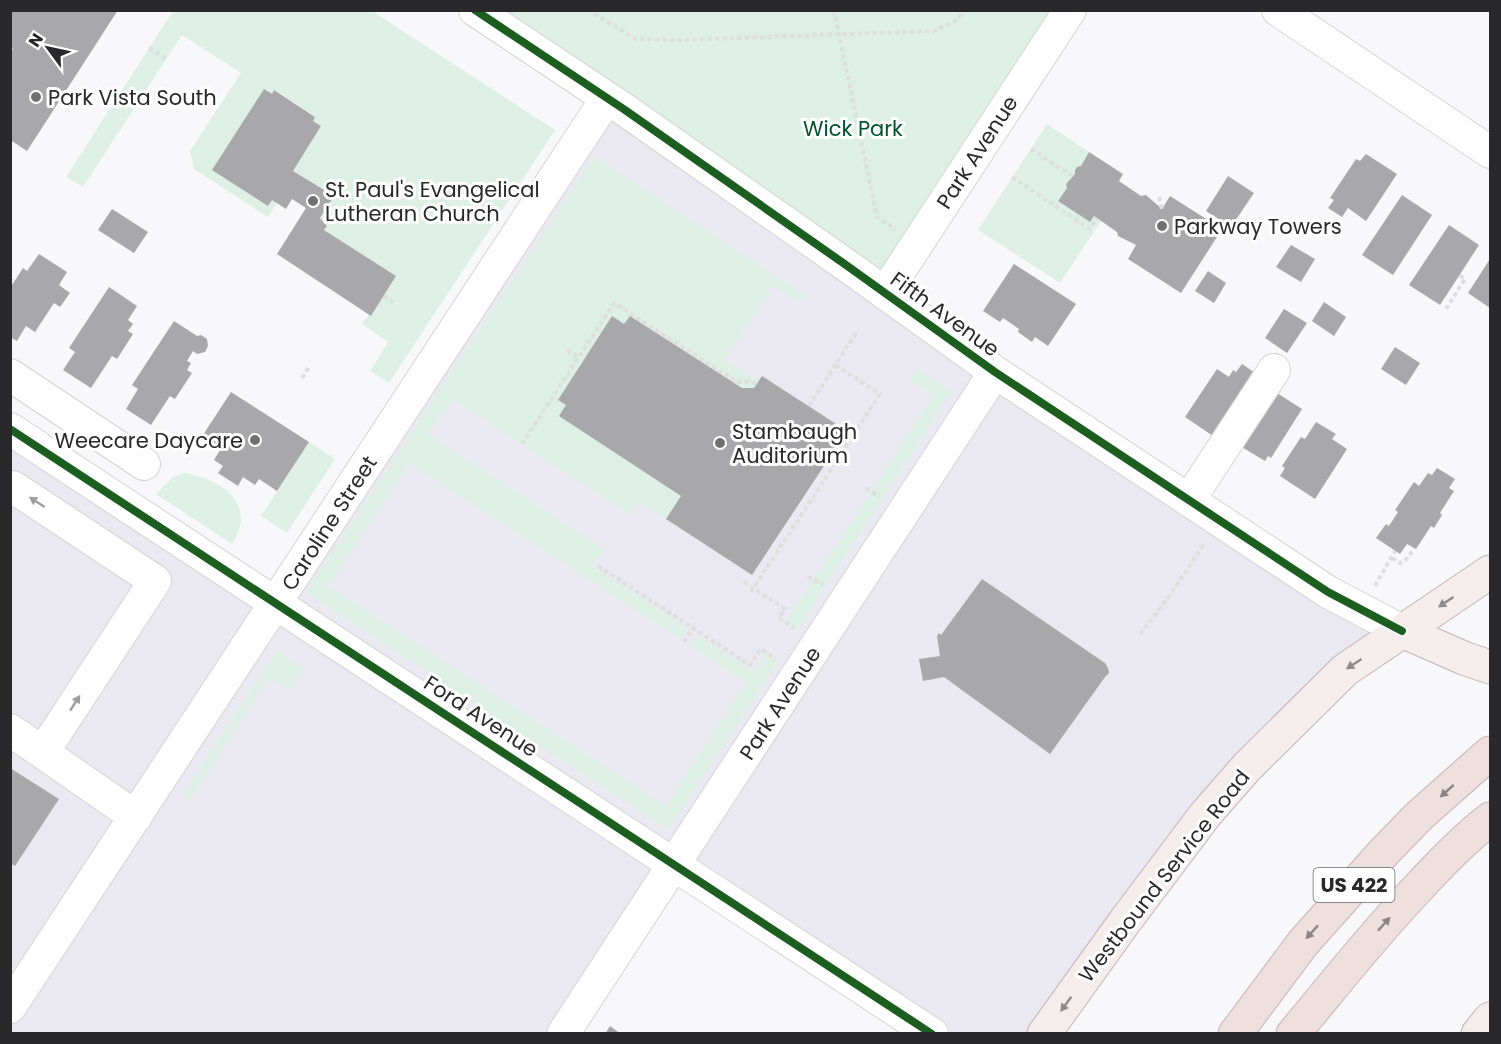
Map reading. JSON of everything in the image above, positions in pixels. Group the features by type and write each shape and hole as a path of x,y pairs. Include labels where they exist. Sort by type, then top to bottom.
{"highway":[{"name":"US 422","path":"1235,1034 1303,943 1384,852 1419,816 1491,753"},
{"name":"US 422","path":"1293,1034 1383,926 1431,873 1491,819"}],"main road":[{"name":"Westbound Service Road","path":"1044,1034 1122,924 1198,824 1247,767 1345,670 1491,572"},
{"name":"Fifth Avenue","path":"1402,631 1478,663"},
{"path":"1478,1034 1491,1019"}],"street":[{"name":"Fifth Avenue","path":"476,10 607,98 995,372 1328,592 1402,631"},
{"name":"Park Avenue","path":"885,293 1070,10"},
{"path":"1278,10 1491,152"},
{"name":"Caroline Street","path":"10,1008 607,98"},
{"path":"1189,500 1274,370"},
{"name":"Park Avenue","path":"563,1034 995,372"},
{"path":"10,375 144,464"},
{"name":"Ford Avenue","path":"10,429 932,1034"},
{"path":"10,490 13,487 155,581 43,752"},
{"path":"10,730 136,817"}],"path":[{"path":"588,10 636,39 680,40 933,31 954,22 966,10"},
{"path":"834,10 877,217"},
{"path":"149,48 166,59"},
{"path":"1031,149 1073,177"},
{"path":"1012,177 1090,229 1097,218"},
{"path":"1160,197 1162,209"},
{"path":"1446,309 1465,279 1460,275"},
{"path":"384,296 393,302"},
{"path":"522,444 614,303 737,382 751,381 756,384"},
{"path":"808,406 858,330"},
{"path":"567,350 578,357"},
{"path":"752,590 880,394 835,365"},
{"path":"302,378 309,367"},
{"path":"866,488 883,499"},
{"path":"1140,634 1168,598 1220,521"},
{"path":"1392,558 1400,563 1404,562 1414,549"},
{"path":"1375,586 1395,551"},
{"path":"598,566 750,665 761,649 778,661"},
{"path":"808,576 826,587"},
{"path":"744,582 752,590 786,609 779,618 798,630"},
{"path":"684,642 693,628"}],"shaded area":[{"path":"607,98 1402,631 1345,670 1044,1033 932,1033 674,865 563,1033 11,1034 11,432 277,603"}],"green space":[{"path":"173,11 372,11 555,130 389,383 370,371 388,342 362,324 369,314 372,315 396,276 324,230 327,225 320,218 334,196 293,171 321,126 313,121 315,116 275,90 272,94 268,206 272,200 277,203 268,217 194,169 190,151 241,73 182,35 83,187 66,177"},
{"name":"Wick Park","path":"475,11 1070,11 885,293"},
{"path":"1047,124 1089,152 1066,184 1067,188 1058,201 1090,222 1094,216 1101,221 1060,283 978,230"},
{"path":"594,156 805,295 799,302 772,286 725,359 758,381 754,388 742,388 630,316 624,324 612,316 558,400 681,496 666,519 638,502 630,515 452,399 428,434 604,549 593,566 687,628 680,639 409,463 329,586 666,806 746,683 690,646 697,635 753,671 765,652 778,661 668,830 306,593"},
{"path":"918,369 952,391 798,630 785,622 934,395 910,380"},
{"path":"309,442 335,459 287,533 261,516"},
{"path":"184,473 211,481 232,496 241,517 239,530 232,544 156,494 173,477"},
{"path":"277,651 304,668 289,690 269,678 189,801 182,796"}],"building":[{"name":"Park Vista South","path":"10,10 118,10 27,151 12,141 10,143 10,54 13,49 10,47"},
{"name":"St. Paul's Evangelical Lutheran Church","path":"264,89 272,94 274,90 315,117 313,121 321,126 293,171 334,196 320,218 327,226 324,230 396,276 371,316 277,254 306,208 292,199 286,209 272,200 268,206 212,170"},
{"name":"Parkway Towers","path":"1089,152 1123,174 1119,181 1141,196 1146,195 1162,209 1170,196 1222,229 1181,293 1128,259 1136,245 1118,236 1117,232 1094,216 1090,222 1058,201 1067,188 1066,184"},
{"path":"1366,154 1397,174 1366,221 1348,208 1342,217 1328,208 1334,200 1330,198 1356,159 1360,161"},
{"path":"1228,176 1254,193 1231,227 1206,211"},
{"path":"1402,195 1432,215 1393,275 1362,255"},
{"path":"112,209 148,232 134,253 98,230"},
{"path":"1449,225 1479,245 1440,305 1409,285"},
{"path":"1291,245 1315,259 1301,282 1276,267"},
{"path":"39,254 67,272 59,285 70,293 60,307 54,303 35,332 26,326 17,341 10,337 10,301 12,298 10,288 23,268 27,271"},
{"path":"1490,259 1490,308 1468,293"},
{"path":"1014,264 1076,304 1048,346 1035,337 1032,342 1003,318 1000,322 983,311"},
{"path":"1208,271 1226,283 1214,303 1195,291"},
{"path":"109,287 137,306 128,320 133,324 128,331 133,334 117,359 112,356 91,388 63,370 75,352 69,348"},
{"path":"1324,302 1346,317 1334,336 1312,321"},
{"path":"1284,309 1307,323 1287,353 1265,338"},
{"name":"Stambaugh Auditorium","path":"612,316 624,324 630,316 742,388 754,388 762,376 847,431 752,575 666,519 681,496 559,416 566,405 558,400"},
{"path":"174,321 197,336 201,335 207,339 208,346 205,352 197,354 193,351 187,361 191,363 187,370 192,373 175,399 170,396 151,425 126,409 138,389 132,385"},
{"path":"1395,347 1420,363 1406,385 1381,369"},
{"path":"1242,364 1257,374 1219,440 1185,417 1217,369 1229,377 1233,370 1236,372"},
{"name":"Weecare Daycare","path":"231,392 309,442 277,491 259,479 255,485 243,477 238,486 218,473 223,466 214,460 220,450 201,438"},
{"path":"1277,393 1302,409 1271,458 1268,456 1265,461 1240,446 1263,402 1269,406"},
{"path":"1316,422 1336,434 1332,439 1347,449 1315,499 1280,476 1285,468 1282,466 1301,437 1305,439"},
{"path":"1437,468 1455,479 1449,488 1454,491 1440,513 1442,515 1434,528 1431,526 1416,549 1407,544 1400,554 1376,538 1386,524 1389,526 1398,512 1395,510 1414,482 1419,486 1428,473 1432,475"},
{"path":"982,579 1105,663 1108,668 1109,673 1050,754 944,677 923,681 919,659 940,656 937,636 939,633 941,635"},
{"path":"10,768 59,799 15,866 10,863"},
{"path":"610,1026 621,1034 605,1034"}],"cycle path":[{"path":"475,10 625,110 995,372 1328,592 1402,631"},
{"path":"10,429 932,1034"}],"place":[{"name":"Park Vista South","path":"36,97"},
{"name":"St. Paul's Evangelical Lutheran Church","path":"313,201"},
{"name":"Parkway Towers","path":"1162,226"},
{"name":"Weecare Daycare","path":"255,440"},
{"name":"Stambaugh Auditorium","path":"720,443"}]}
